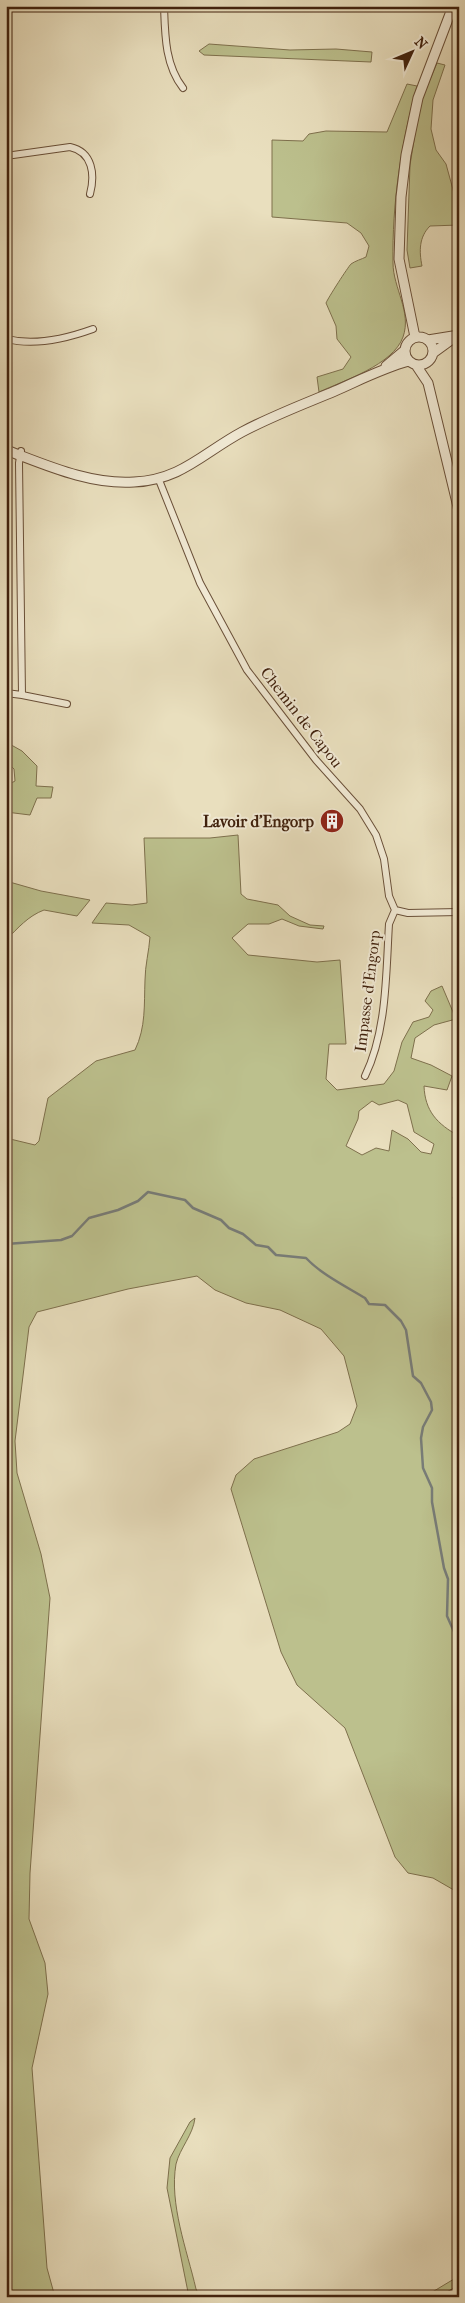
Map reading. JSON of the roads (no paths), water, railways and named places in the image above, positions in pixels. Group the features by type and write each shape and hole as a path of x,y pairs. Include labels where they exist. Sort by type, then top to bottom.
{"street":[{"path":"164,6 170,66 175,78 183,88"},
{"path":"415,337 399,259 401,197 406,155 418,98 452,6"},
{"path":"6,156 70,146 78,148 85,154 92,168 94,180 90,194"},
{"path":"6,305 7,341 20,342 74,336 93,329"},
{"path":"382,369 405,350 406,344 415,337 420,336 428,340 433,346 428,383 459,510"},
{"path":"428,340 458,336"},
{"path":"6,445 59,470 85,476 117,482 159,480 194,464 242,432 382,369 413,363 423,365 458,336"},
{"path":"405,350 428,383"},
{"path":"6,450 21,453"},
{"path":"21,453 19,462 22,695"},
{"name":"Chemin de Capou","path":"159,480 200,583 248,670 316,760 360,809 376,835 384,859 390,896 395,910"},
{"path":"6,693 67,704"},
{"path":"395,910 401,913 459,912"},
{"name":"Impasse d'Engorp","path":"365,1076 372,1062 380,1022 389,924 395,910"},
{"path":"448,2297 459,2291"}],"waterway":[{"path":"6,1244 61,1240 72,1236 89,1218 118,1210 138,1201 148,1192 185,1200 193,1208 221,1220 229,1228 243,1234 256,1245 268,1247 276,1255 306,1258 326,1275 365,1298 369,1304 385,1305 401,1321 406,1330 413,1376 421,1383 431,1402 432,1410 423,1427 421,1438 423,1468 432,1488 432,1502 444,1568 448,1579 447,1616 459,1643"}],"place":[{"name":"Lavoir d'Engorp","path":"332,821"}]}
